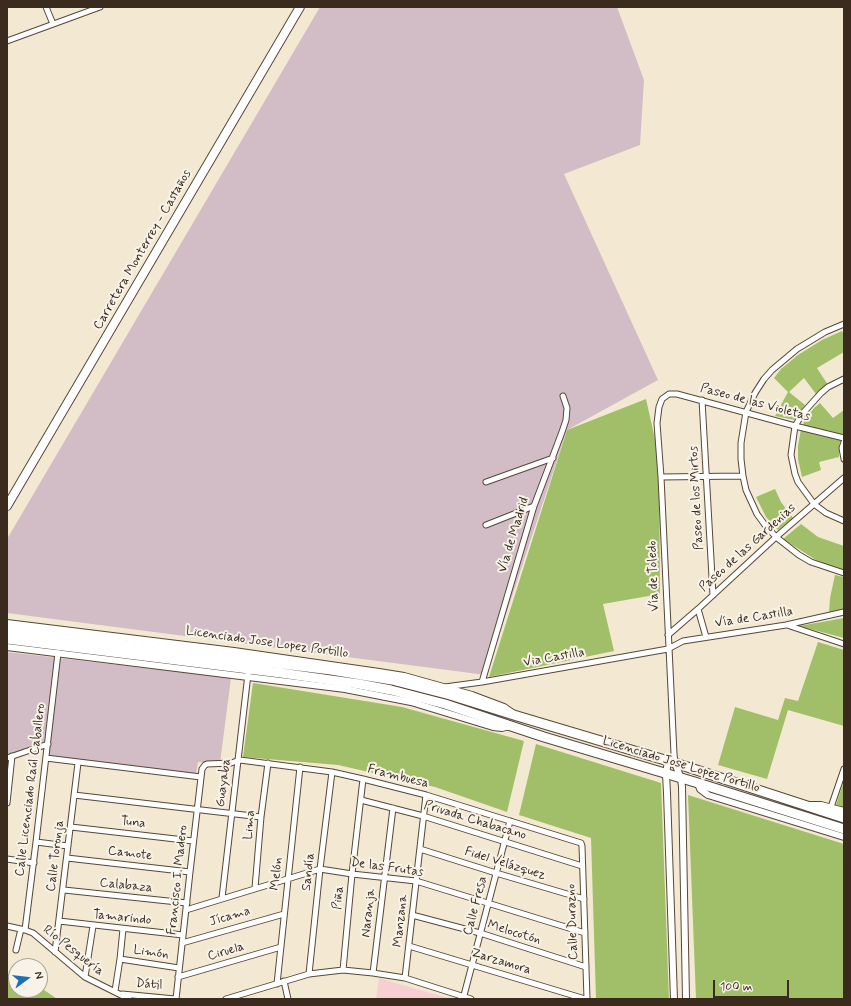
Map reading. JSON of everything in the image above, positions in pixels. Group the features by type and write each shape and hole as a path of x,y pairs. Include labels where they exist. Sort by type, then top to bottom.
{"highway":[{"name":"Licenciado Jose Lopez Portillo","path":"7,630 165,655 248,673 359,684 384,689 445,704 544,737 844,829"},
{"name":"Licenciado Jose Lopez Portillo","path":"7,639 324,669 392,680 450,695 517,716 672,759 805,806 844,818"}],"main road":[{"name":"Carretera Monterrey - Castaños","path":"7,506 300,7"}],"street":[{"path":"46,7 53,24"},
{"path":"7,41 100,7"},
{"path":"844,324 811,340 797,349 772,370 755,393 746,412 740,459 742,476 749,496 757,514 765,525 789,548 811,562 844,573"},
{"path":"844,379 828,387 803,413 795,426 791,450 793,466 798,482 814,504 826,513 844,521"},
{"name":"Paseo de las Violetas","path":"662,399 669,394 677,394 844,438"},
{"name":"Vía de Madrid","path":"482,682 534,506 566,420 567,408 563,396"},
{"name":"Vía de Toledo","path":"662,399 659,407 657,423 661,477 672,759"},
{"name":"Paseo de los Mirtos","path":"702,400 713,595"},
{"path":"844,442 842,448 844,459"},
{"path":"486,482 553,458"},
{"path":"661,477 742,476"},
{"name":"Paseo de las Gardenias","path":"668,635 776,537 844,478"},
{"path":"486,525 534,506"},
{"path":"698,609 706,637"},
{"name":"Vía de Castilla","path":"668,649 683,641 786,625 844,612"},
{"name":"Licenciado Jose Lopez Portillo","path":"7,623 332,664 404,676 472,695 509,709 517,716"},
{"path":"786,625 844,644"},
{"name":"Licenciado Jose Lopez Portillo","path":"7,647 248,673"},
{"name":"Via Castilla","path":"443,687 482,682 668,649"},
{"name":"Calle Licenciado Raúl Caballero","path":"16,950 23,929 34,863 58,653"},
{"name":"Guayaba","path":"222,898 248,673"},
{"path":"7,803 9,757 48,744"},
{"path":"46,758 201,777"},
{"path":"672,759 666,774 674,999"},
{"path":"672,759 681,779 686,999"},
{"name":"Frambuesa","path":"204,765 209,763 231,763 238,760 332,772 426,795 581,844"},
{"name":"Calle Toronja","path":"55,952 64,890 78,763"},
{"name":"Lima","path":"256,888 261,817 268,763"},
{"name":"Francisco I. Madero","path":"176,999 193,841 201,777 204,765"},
{"name":"Melón","path":"277,984 300,768"},
{"path":"832,808 844,769"},
{"name":"Sandía","path":"309,974 332,772"},
{"name":"Piña","path":"342,970 363,780"},
{"path":"698,783 700,789 708,795 844,837"},
{"path":"74,795 261,817"},
{"name":"Manzana","path":"405,978 426,795"},
{"name":"Privada Chabacano","path":"361,800 424,816 582,866"},
{"path":"805,806 817,804 844,811"},
{"name":"Naranja","path":"373,973 393,808"},
{"name":"Calle Fresa","path":"463,998 510,821"},
{"name":"Tuna","path":"71,827 193,841"},
{"path":"36,842 68,846"},
{"name":"Calle Durazno","path":"581,844 584,899 586,999"},
{"name":"Fidel Velázquez","path":"420,849 584,899"},
{"name":"Camote","path":"67,858 190,872"},
{"path":"7,859 34,863"},
{"name":"De las Frutas","path":"186,910 320,869 416,881 585,933"},
{"name":"Calabaza","path":"64,890 187,903"},
{"name":"Jícama","path":"182,943 284,914"},
{"name":"Melocotón","path":"412,915 480,933 586,967"},
{"name":"Tamarindo","path":"59,921 183,935"},
{"path":"7,926 23,929"},
{"path":"85,977 93,926"},
{"name":"Río Pesquería","path":"23,929 33,934 85,977 129,999"},
{"path":"115,991 123,929"},
{"name":"Zarzamora","path":"409,946 586,999"},
{"name":"Ciruela","path":"178,977 281,947"},
{"name":"Limón","path":"120,959 179,968"},
{"path":"226,999 309,974 342,970 405,978 463,998 471,999"},
{"path":"284,981 288,999"},
{"name":"Dátil","path":"121,994 176,999"}],"shaded area":[{"path":"320,7 617,7 644,80 640,145 564,174 658,380 567,430 486,675 7,613 7,539"},
{"path":"7,652 231,678 220,763 198,762 196,774 50,758 46,744 7,756"},
{"path":"379,978 451,999 376,999"}],"green space":[{"path":"842,331 844,335 844,352 817,368 828,385 816,394 804,378 789,392 805,405 795,420 775,416 788,392 774,378 781,369 798,355 822,340"},
{"path":"646,399 659,457 660,594 603,604 614,651 489,677 567,430"},
{"path":"820,403 833,418 844,410 844,435 803,426 804,421"},
{"path":"801,429 842,439 839,445 839,457 819,462 821,470 802,477 798,459 798,446"},
{"path":"775,489 781,502 793,518 778,530 766,517 756,497"},
{"path":"801,524 818,537 844,546 844,571 816,560 783,539"},
{"path":"835,575 844,577 844,611 829,614 830,598"},
{"path":"844,618 844,638 799,626 833,620"},
{"path":"818,642 844,650 844,726 788,710 767,779 718,765 735,707 778,720 785,698 798,701"},
{"path":"253,683 402,707 524,741 507,812 435,787 338,765 243,757"},
{"path":"536,744 661,783 669,999 596,999 591,838 519,815"},
{"path":"844,781 844,808 836,805"},
{"path":"688,795 844,844 844,999 696,999"},
{"path":"7,974 8,998 48,998 48,993 57,999 7,999"}]}
